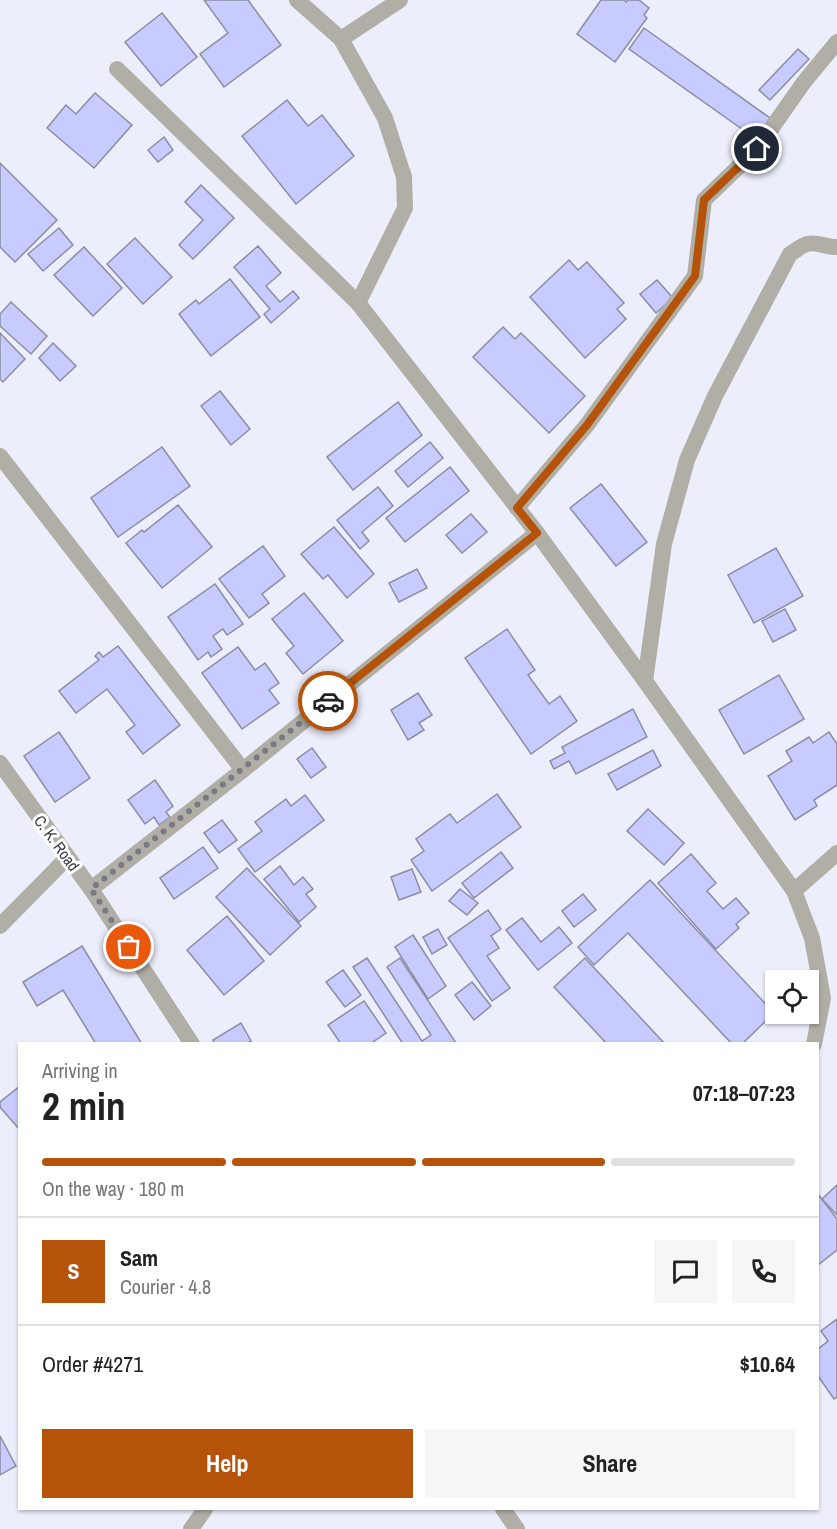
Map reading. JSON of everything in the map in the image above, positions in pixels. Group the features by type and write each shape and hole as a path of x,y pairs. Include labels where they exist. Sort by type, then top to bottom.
{"street":[{"path":"297,0 341,39 385,118 404,177 405,208 358,303"},
{"path":"341,39 400,0"},
{"path":"517,508 587,425 695,276 704,200 757,149 804,82 837,42"},
{"path":"117,69 358,303 537,533 645,681 794,891 812,938 823,998 814,1042"},
{"path":"645,681 664,544 687,460 710,407 790,254 807,244 837,247"},
{"path":"0,456 243,770"},
{"path":"91,889 243,770 537,533"},
{"name":"C. K. Road","path":"0,764 91,889 191,1042"},
{"path":"794,891 837,853"},
{"path":"0,926 67,858"},
{"path":"190,1529 203,1510"},
{"path":"504,1510 518,1529"}],"building":[{"path":"204,0 248,0 281,45 224,87 200,54 228,33"},
{"path":"601,0 624,0 626,2 639,0 649,8 644,15 647,18 615,62 577,34"},
{"path":"162,13 197,57 161,86 125,42"},
{"path":"644,28 770,118 756,139 629,49"},
{"path":"798,49 809,59 770,100 759,90"},
{"path":"95,93 132,125 94,168 47,128 66,105 76,114"},
{"path":"287,100 308,126 322,115 354,156 296,204 242,136"},
{"path":"164,137 173,150 158,162 148,150"},
{"path":"0,163 57,220 15,262 0,247"},
{"path":"201,185 234,218 193,259 179,245 203,220 185,202"},
{"path":"59,228 73,245 43,271 28,254"},
{"path":"135,238 172,277 143,304 107,264"},
{"path":"258,246 281,273 266,286 280,302 293,291 299,298 271,323 264,314 270,309 234,267"},
{"path":"84,247 122,288 93,316 54,275"},
{"path":"569,260 578,270 587,262 624,303 617,309 626,319 585,358 530,297"},
{"path":"230,279 260,317 211,356 179,314 196,300 199,304"},
{"path":"657,280 673,298 656,313 640,294"},
{"path":"11,302 47,336 31,354 0,326 0,314"},
{"path":"503,327 515,339 521,333 585,396 549,433 473,357"},
{"path":"0,333 25,359 3,382 0,379"},
{"path":"53,343 76,366 60,381 39,358"},
{"path":"220,391 250,429 231,445 201,406"},
{"path":"398,402 422,435 353,490 327,457"},
{"path":"430,442 443,458 408,487 395,471"},
{"path":"162,447 190,486 118,537 91,498"},
{"path":"450,467 469,491 405,542 386,518"},
{"path":"601,484 647,542 616,566 570,508"},
{"path":"378,487 393,506 362,532 369,541 360,549 337,520"},
{"path":"178,505 212,547 162,588 126,543"},
{"path":"471,514 487,532 462,553 446,535"},
{"path":"334,527 374,574 347,598 328,575 323,579 301,554"},
{"path":"263,546 285,576 262,594 269,603 249,618 219,579"},
{"path":"776,548 803,596 754,623 728,575"},
{"path":"417,569 427,588 399,602 389,583"},
{"path":"215,584 243,624 227,635 223,629 213,636 222,649 211,657 208,652 198,660 168,617"},
{"path":"304,593 343,641 303,674 286,653 294,646 272,619"},
{"path":"785,609 796,630 773,642 762,621"},
{"path":"507,629 535,670 528,675 549,704 560,696 577,721 531,754 465,658"},
{"path":"118,646 180,725 143,754 126,732 135,725 107,689 76,713 59,691 99,660 95,656 99,652 103,657"},
{"path":"238,647 255,670 265,663 279,683 269,690 279,703 242,729 202,673"},
{"path":"779,675 804,719 744,754 719,710"},
{"path":"418,693 432,715 419,723 424,730 408,740 391,710"},
{"path":"633,709 647,737 576,774 569,761 554,769 550,761 565,753 562,747"},
{"path":"59,732 90,778 55,802 24,756"},
{"path":"829,732 837,744 837,785 814,800 817,806 795,820 768,776 792,761 786,751 809,737 813,743"},
{"path":"312,748 326,767 311,778 297,759"},
{"path":"653,750 661,766 617,790 608,774"},
{"path":"155,780 173,806 166,812 170,817 159,825 154,817 145,824 128,800"},
{"path":"497,794 521,827 432,891 411,860 424,851 416,839 450,814 457,823"},
{"path":"305,795 324,820 255,872 238,849 262,831 255,822 286,799 291,806"},
{"path":"648,809 684,843 664,865 627,831"},
{"path":"222,820 237,840 219,853 204,833"},
{"path":"203,847 218,868 174,899 160,878"},
{"path":"501,852 513,868 474,898 462,883"},
{"path":"691,854 716,883 707,891 723,909 736,898 749,913 736,924 739,928 716,949 658,883"},
{"path":"280,866 294,885 303,877 313,889 306,894 316,907 299,922 264,879"},
{"path":"247,868 301,926 270,955 216,897"},
{"path":"412,869 421,892 399,900 391,877"},
{"path":"650,880 765,1003 765,1022 744,1042 730,1042 628,933 594,965 578,947"},
{"path":"460,889 478,903 467,915 449,901"},
{"path":"583,894 596,910 574,927 562,911"},
{"path":"488,910 501,929 491,936 499,948 487,956 510,988 492,1001 448,938"},
{"path":"227,916 264,961 224,995 187,950"},
{"path":"522,918 541,942 559,927 572,943 538,970 506,930"},
{"path":"438,929 447,945 432,954 423,937"},
{"path":"413,935 446,986 428,999 395,947"},
{"path":"82,946 141,1042 95,1042 63,990 37,1006 23,982"},
{"path":"367,958 422,1041 431,1035 387,967 400,958 455,1042 402,1042 353,967"},
{"path":"585,958 663,1042 605,1042 554,987"},
{"path":"343,970 361,995 345,1007 326,982"},
{"path":"472,982 491,1006 474,1020 455,995"},
{"path":"364,1001 386,1033 373,1042 340,1042 328,1025"},
{"path":"241,1023 251,1041 214,1042 213,1040"},
{"path":"18,1088 18,1128 0,1107 0,1102"},
{"path":"837,1185 837,1215 822,1199"},
{"path":"819,1195 837,1219 837,1250 819,1264"},
{"path":"837,1319 837,1397 834,1399 819,1377 819,1348 828,1341 821,1331"},
{"path":"0,1436 16,1466 0,1475"}],"way so far":[{"path":"129,947 91,889 328,701"}],"route":[{"path":"328,701 537,533 517,508 587,425 695,276 704,200 757,149"}]}
